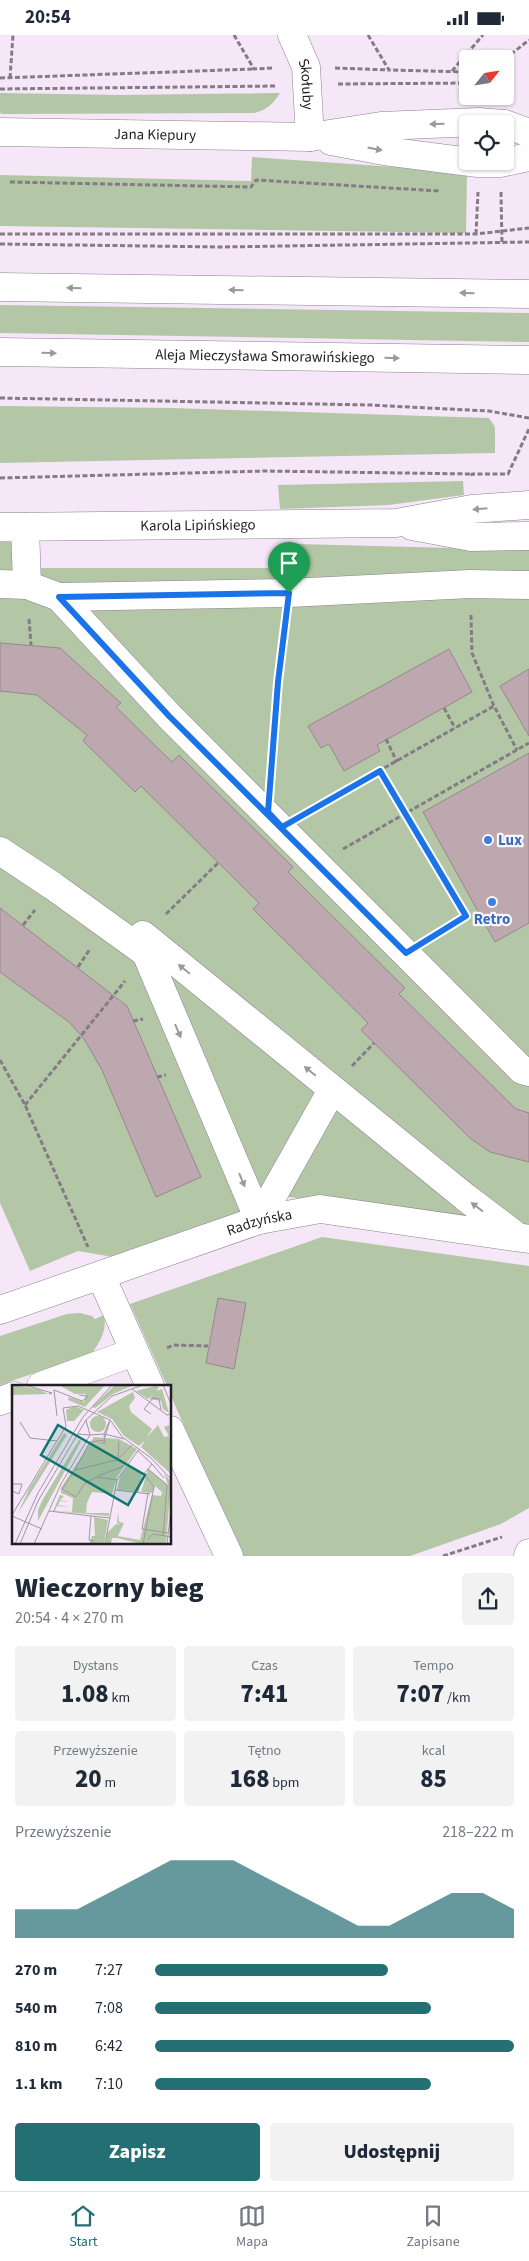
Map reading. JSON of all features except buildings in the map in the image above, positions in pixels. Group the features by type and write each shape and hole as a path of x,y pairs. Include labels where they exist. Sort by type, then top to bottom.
{"street":[{"name":"Skołuby","path":"292,35 306,67 310,137"},
{"name":"Jana Kiepury","path":"0,132 310,137 381,126 459,124"},
{"name":"Jana Kiepury","path":"514,128 529,133"},
{"name":"Jana Kiepury","path":"310,137 384,151 459,160"},
{"name":"Jana Kiepury","path":"514,159 529,157"},
{"path":"0,287 525,287"},
{"name":"Aleja Mieczysława Smorawińskiego","path":"0,352 529,360"},
{"name":"Karola Lipińskiego","path":"12,527 396,523 472,509 529,505"},
{"name":"Karola Lipińskiego","path":"396,523 471,537 529,536"},
{"path":"12,527 27,585"},
{"path":"0,584 27,585 59,597 289,593 470,584 529,585"},
{"path":"59,597 169,716 318,863 522,1070 529,1072"},
{"path":"0,851 141,944 522,1237"},
{"path":"141,944 259,1220"},
{"path":"259,1220 332,1089"},
{"name":"Radzyńska","path":"0,1310 259,1220 320,1209 522,1237"},
{"path":"101,1276 150,1385"},
{"path":"44,1385 134,1351"},
{"path":"0,1401 12,1397"},
{"path":"171,1432 229,1556"}],"path":[{"path":"10,78 13,35"},
{"path":"368,35 390,70 459,72"},
{"path":"451,72 483,35"},
{"path":"514,52 529,40"},
{"path":"0,78 254,69"},
{"path":"0,89 251,88 308,85 459,83"},
{"path":"476,234 478,193 486,170"},
{"path":"490,170 502,230 502,244"},
{"path":"10,182 251,187 256,180 449,192"},
{"path":"468,193 478,193"},
{"path":"0,234 476,234 529,228"},
{"path":"0,244 222,247 502,244 529,242"},
{"path":"0,398 370,405 489,411 529,418"},
{"path":"0,479 265,471 472,474"},
{"path":"289,593 278,682 275,820 380,771 494,706"},
{"path":"444,708 455,728"},
{"path":"386,739 396,762"},
{"path":"318,863 529,743"},
{"path":"380,771 466,916 406,953"},
{"path":"141,944 219,863"},
{"path":"25,1105 119,989"},
{"path":"364,1053 374,1043"},
{"path":"1,1063 25,1105 101,1276"},
{"path":"173,1345 208,1346"},
{"path":"443,1556 503,1537"}],"green space":[{"path":"0,93 119,95 280,93 269,106 254,113 2,114 0,113"},
{"path":"252,157 467,172 466,233 0,226 0,175 251,181"},
{"path":"0,305 529,313 529,342 0,333"},
{"path":"0,406 172,408 489,418 495,427 495,453 0,463"},
{"path":"463,481 464,495 388,505 280,509 278,485"},
{"path":"0,542 33,542 39,568 298,568 298,544 529,550 529,1229 289,1197 113,1257 78,1251 30,1271 0,1203"},
{"path":"322,1237 529,1266 529,1508 501,1524 410,1556 242,1556 171,1396 171,1385 167,1385 130,1304"},
{"path":"80,1313 92,1316 95,1319 104,1315 105,1326 98,1344 92,1353 0,1385 0,1336 67,1314"}],"place":[{"name":"Lux","path":"488,840"},
{"name":"Retro","path":"492,902"}],"route":[{"path":"289,593 59,597 169,716 268,812 406,953 466,916 380,771 291,821 282,827 268,812 278,682 289,593"}]}
